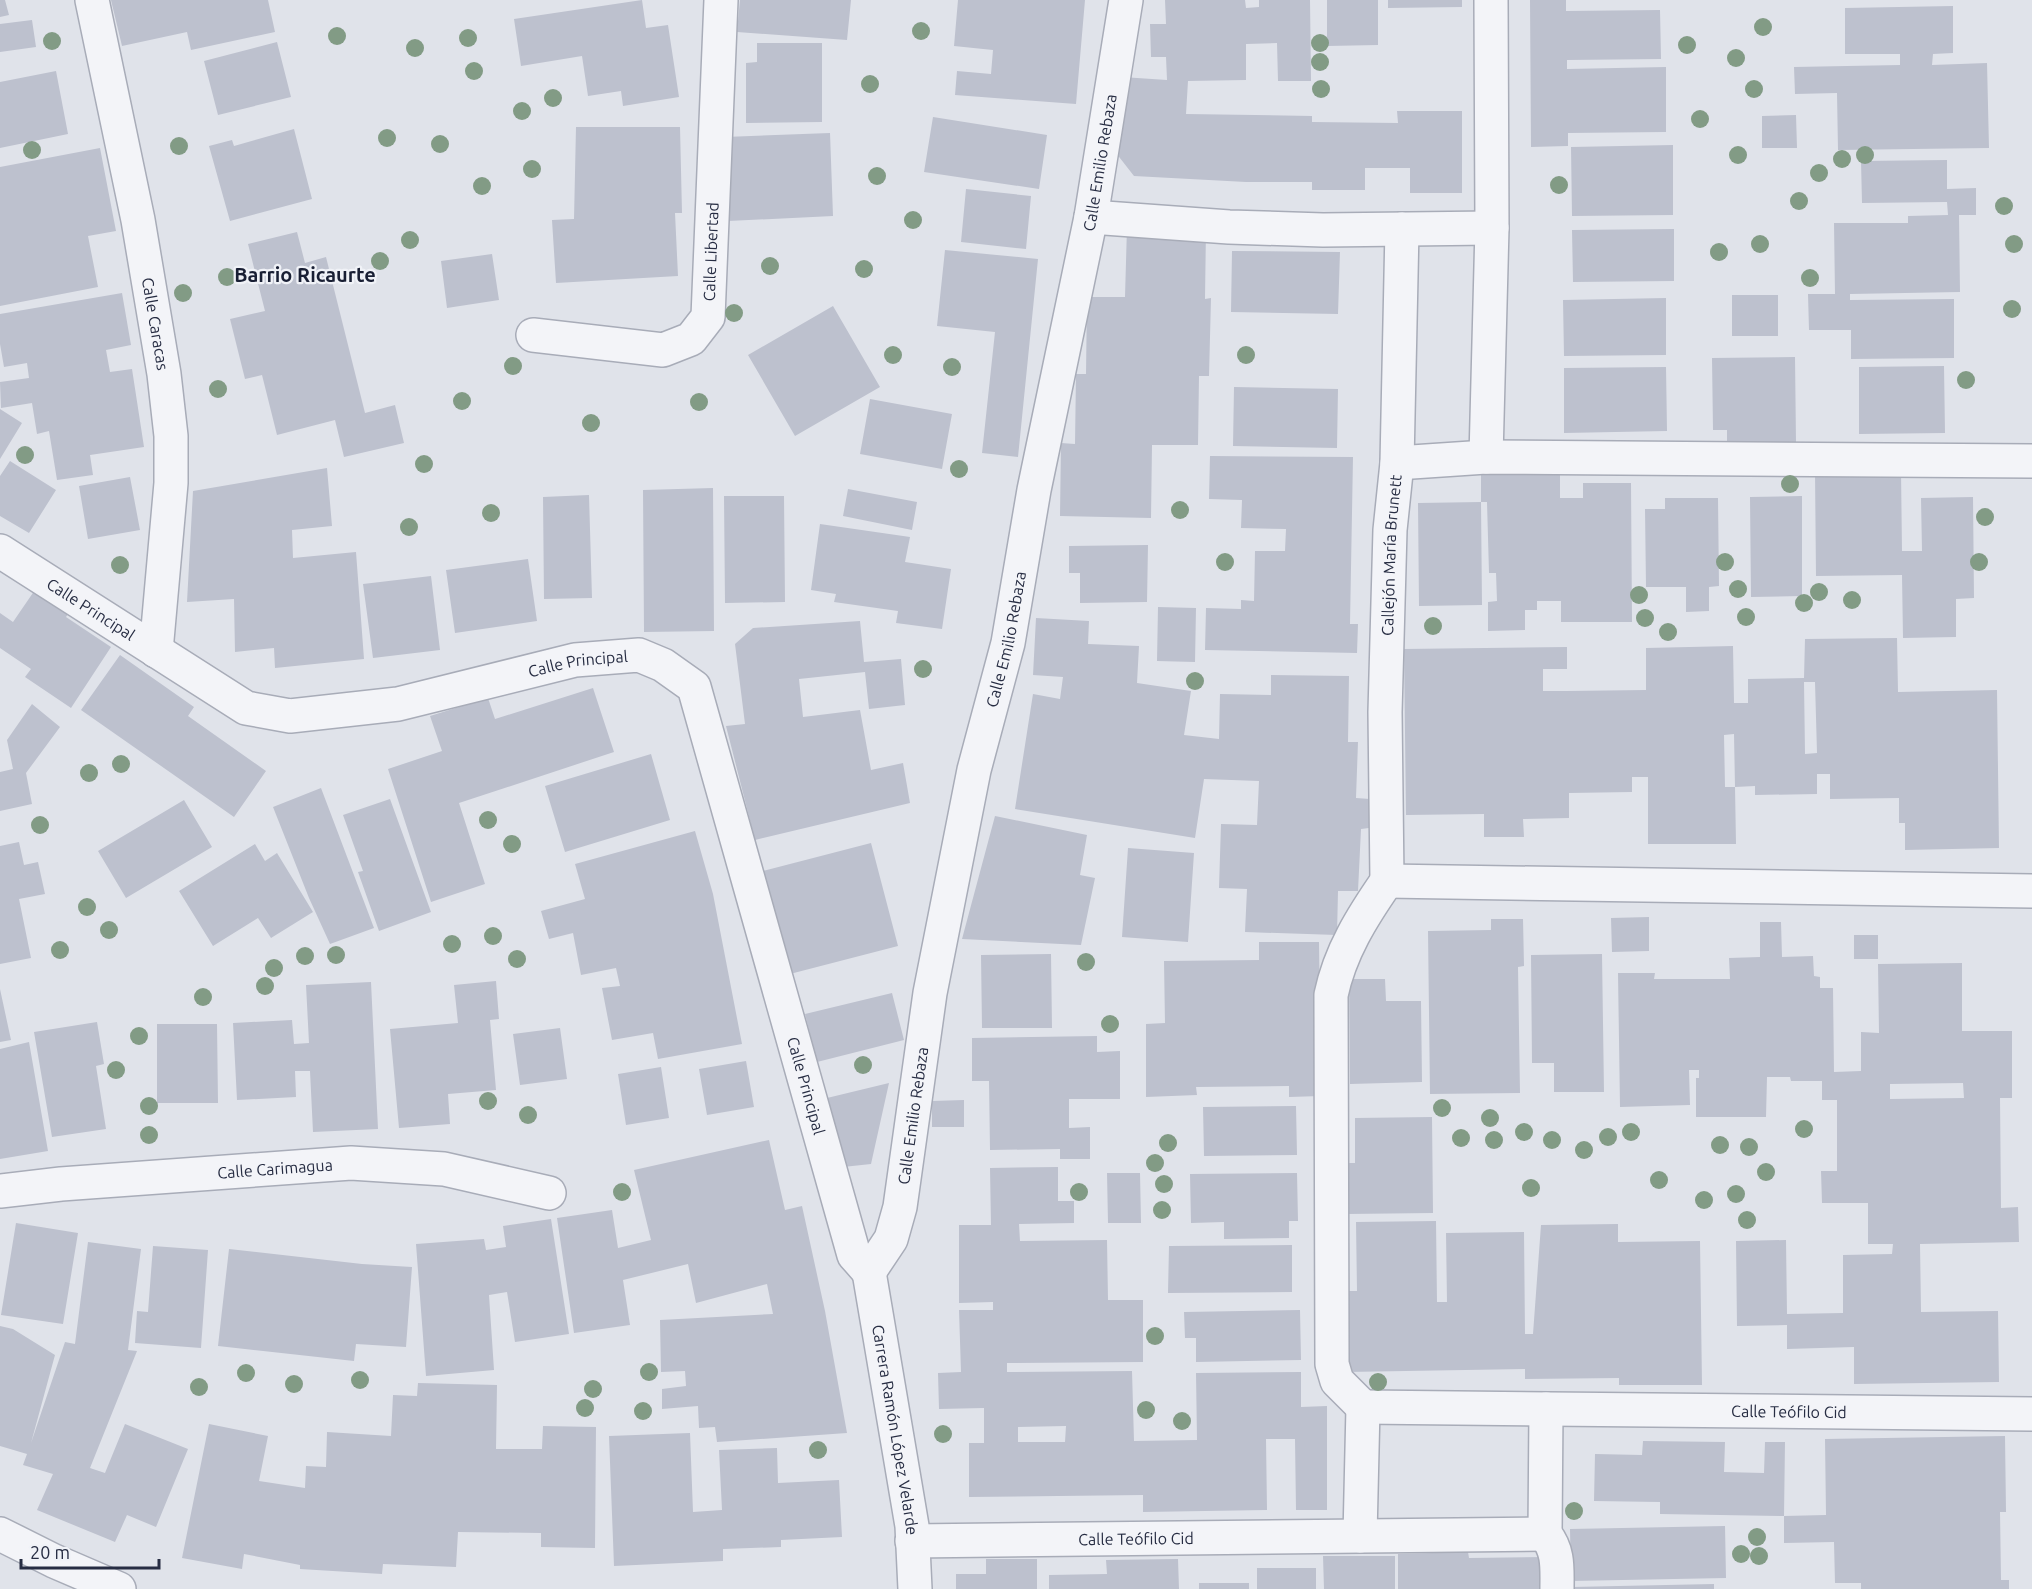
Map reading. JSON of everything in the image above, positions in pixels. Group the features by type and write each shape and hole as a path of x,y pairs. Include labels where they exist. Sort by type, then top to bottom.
{"street":[{"name":"Calle Caracas","path":"92,0 138,220 164,374 171,436 171,483 156,651"},
{"name":"Calle Libertad","path":"533,335 663,350 691,339 708,317 721,0"},
{"name":"Calle Emilio Rebaza","path":"869,1272 891,1239 900,1207 935,970 974,770 1008,644 1034,490 1091,217 1126,0"},
{"path":"1486,457 1492,228 1491,0"},
{"path":"1091,217 1228,227 1323,230 1492,228"},
{"name":"Callejón María Brunett","path":"1387,881 1386,712 1389,541 1397,463 1402,229"},
{"path":"1397,463 1486,457 2032,461"},
{"name":"Calle Principal","path":"0,551 246,708 290,716 398,704 575,660 639,655 663,665 694,687 854,1255 869,1272"},
{"path":"1360,1536 1363,1407 1337,1381 1332,1364 1331,996 1335,973 1346,947 1365,912 1387,881 2032,891"},
{"name":"Calle Carimagua","path":"0,1191 61,1184 351,1162 444,1169 549,1192"},
{"name":"Carrera Ramón López Velarde","path":"869,1272 912,1526 915,1589"},
{"name":"Calle Teófilo Cid","path":"1363,1407 2032,1414"},
{"path":"1546,1409 1545,1534 1554,1544 1557,1556 1557,1589"},
{"name":"Calle Teófilo Cid","path":"912,1541 1545,1534"},
{"path":"2,1540 119,1589"}],"building":[{"path":"0,0 5,0 9,15 0,17"},
{"path":"111,0 268,0 275,32 191,50 187,32 122,46"},
{"path":"642,0 646,28 668,25 679,97 623,106 621,91 588,96 582,56 521,66 514,19"},
{"path":"740,0 851,0 847,40 737,32"},
{"path":"958,0 1085,0 1076,104 955,95 957,71 991,74 993,50 954,46"},
{"path":"1165,0 1245,0 1246,8 1259,7 1259,0 1310,0 1311,81 1278,81 1277,43 1246,44 1246,80 1188,81 1186,114 1312,116 1312,122 1398,123 1397,111 1462,111 1462,193 1410,193 1410,168 1365,168 1365,190 1312,190 1312,182 1246,182 1134,176 1116,153 1122,77 1167,80 1166,57 1151,57 1150,24 1166,24"},
{"path":"1327,0 1378,0 1378,45 1327,46"},
{"path":"1388,0 1462,0 1462,7 1388,8"},
{"path":"1530,0 1566,0 1566,11 1660,10 1661,59 1567,60 1567,69 1666,67 1666,132 1568,133 1568,146 1531,147"},
{"path":"1953,6 1953,53 1933,54 1932,65 1987,63 1989,148 1838,150 1837,93 1795,94 1794,67 1900,65 1900,54 1845,54 1845,8"},
{"path":"32,20 36,47 0,52 0,24"},
{"path":"277,42 291,97 218,115 204,61"},
{"path":"757,43 822,43 822,122 746,123 746,63 757,62"},
{"path":"56,71 68,134 0,148 0,82"},
{"path":"1796,115 1797,148 1762,148 1762,116"},
{"path":"933,117 1047,135 1039,189 924,172"},
{"path":"576,127 680,127 682,213 675,213 678,276 556,283 552,220 574,219"},
{"path":"294,129 312,199 230,221 209,146 232,140 234,146"},
{"path":"830,133 833,216 728,221 725,137"},
{"path":"1673,145 1673,215 1572,216 1571,147"},
{"path":"100,148 116,231 88,236 98,287 0,306 0,167"},
{"path":"1947,160 1947,189 1976,188 1976,215 1959,215 1960,292 1850,294 1850,300 1954,299 1954,358 1851,359 1851,330 1809,330 1808,294 1835,294 1834,223 1908,223 1908,216 1948,215 1947,202 1862,203 1861,161"},
{"path":"966,189 1031,196 1026,249 961,242"},
{"path":"1127,227 1206,228 1205,299 1211,298 1209,376 1199,376 1198,445 1152,445 1151,518 1060,516 1061,443 1075,444 1076,374 1086,374 1087,297 1125,297"},
{"path":"1674,229 1674,281 1573,282 1572,230"},
{"path":"297,232 305,263 326,257 365,413 395,405 404,443 344,457 335,420 277,435 262,375 245,379 230,319 265,311 248,244"},
{"path":"945,250 1038,259 1018,457 982,453 995,332 937,326"},
{"path":"1232,251 1340,252 1338,314 1231,312"},
{"path":"492,254 499,300 447,308 441,261"},
{"path":"122,293 131,345 106,350 110,372 132,369 144,447 90,455 93,475 57,480 49,431 37,434 32,403 1,408 0,382 29,378 27,363 4,367 0,344 0,314"},
{"path":"1732,295 1778,295 1778,336 1732,336"},
{"path":"1666,298 1666,355 1564,356 1563,300"},
{"path":"833,306 880,387 795,436 748,355"},
{"path":"1795,357 1796,443 1727,445 1727,430 1713,430 1712,358"},
{"path":"1944,366 1945,433 1859,434 1859,367"},
{"path":"1666,367 1667,431 1564,433 1564,368"},
{"path":"1234,387 1338,389 1337,448 1233,446"},
{"path":"870,399 952,414 942,469 860,454"},
{"path":"0,409 22,423 0,459"},
{"path":"1210,456 1353,457 1350,624 1358,624 1357,653 1205,650 1206,608 1241,609 1241,600 1254,601 1255,551 1285,551 1286,529 1241,528 1242,500 1209,499"},
{"path":"10,461 56,490 29,533 0,516 0,476"},
{"path":"327,468 332,526 292,530 293,558 356,552 364,659 275,668 274,648 235,652 234,599 187,602 193,491"},
{"path":"1815,471 1901,471 1902,551 1922,551 1921,498 1973,497 1974,598 1956,599 1956,637 1903,638 1902,575 1816,576"},
{"path":"1481,475 1560,475 1560,498 1583,498 1583,483 1631,483 1632,622 1561,622 1561,601 1537,601 1537,610 1525,610 1525,630 1488,631 1488,602 1497,601 1496,573 1489,573 1487,502 1481,502"},
{"path":"130,477 140,530 88,539 79,486"},
{"path":"713,488 714,631 644,632 643,490"},
{"path":"848,489 917,502 912,530 843,516"},
{"path":"589,495 592,598 544,599 543,497"},
{"path":"724,496 784,496 785,602 725,603"},
{"path":"1802,496 1802,596 1751,597 1750,497"},
{"path":"1665,498 1718,498 1719,586 1709,587 1709,611 1686,612 1686,587 1646,587 1645,509 1665,509"},
{"path":"1481,502 1482,605 1419,606 1418,503"},
{"path":"820,524 910,537 905,562 951,569 942,629 896,623 898,611 834,602 836,594 811,590"},
{"path":"1148,545 1147,602 1080,603 1080,573 1069,573 1069,546"},
{"path":"528,559 537,621 455,633 446,570"},
{"path":"431,576 440,650 373,658 363,584"},
{"path":"39,584 73,607 66,617 111,647 71,708 25,677 31,669 0,648 0,613 13,622"},
{"path":"1158,607 1196,608 1195,662 1157,661"},
{"path":"1036,618 1089,621 1088,644 1139,646 1137,683 1191,691 1184,735 1219,739 1220,694 1271,695 1271,675 1349,676 1348,742 1358,742 1356,798 1370,799 1369,828 1361,829 1358,891 1338,891 1337,935 1245,932 1247,889 1219,888 1221,824 1257,825 1259,781 1204,779 1195,838 1015,809 1033,694 1060,699 1063,677 1033,675"},
{"path":"860,621 864,662 901,659 905,705 869,709 865,672 799,679 803,717 860,710 871,770 903,763 910,803 755,840 726,726 745,724 735,644 753,628"},
{"path":"1897,638 1898,692 1997,690 1999,848 1905,850 1905,823 1899,823 1899,798 1830,799 1830,774 1817,774 1817,794 1755,795 1755,786 1735,787 1736,844 1648,844 1648,777 1632,777 1632,792 1569,793 1569,818 1523,819 1524,837 1484,837 1484,814 1406,815 1404,649 1567,647 1567,669 1543,669 1543,691 1567,691 1646,690 1646,648 1733,646 1734,703 1748,703 1748,679 1804,678 1805,639","holes":["1804,682 1815,682 1817,753 1805,754","1734,734 1735,787 1725,787 1724,735"]},
{"path":"120,655 194,707 188,716 266,771 234,817 81,710"},
{"path":"593,688 614,752 459,803 485,884 431,902 388,769 442,751 430,716 488,698 495,719"},
{"path":"32,704 60,727 26,773 32,804 0,811 0,772 13,769 7,740"},
{"path":"651,754 670,820 565,852 545,786"},
{"path":"321,788 374,928 330,944 273,807"},
{"path":"390,799 431,912 379,931 358,872 363,871 343,815"},
{"path":"184,800 212,847 126,898 98,851"},
{"path":"995,816 1087,835 1080,875 1095,878 1081,945 962,939"},
{"path":"695,831 713,894 742,1044 658,1059 653,1033 612,1040 602,988 620,986 616,968 581,975 573,933 549,939 541,911 585,899 575,864"},
{"path":"19,842 24,865 38,862 45,894 19,899 31,958 0,964 0,846"},
{"path":"871,843 898,946 786,975 759,872"},
{"path":"255,844 265,861 277,853 313,912 271,938 258,918 213,946 179,891"},
{"path":"1128,848 1194,853 1188,942 1122,937"},
{"path":"1649,917 1649,951 1612,952 1611,918"},
{"path":"1491,919 1523,919 1524,966 1518,967 1520,1093 1430,1094 1428,931 1491,930"},
{"path":"1760,922 1781,922 1782,957 1813,956 1814,976 1820,977 1820,988 1833,988 1834,1072 1861,1071 1861,1032 1879,1033 1878,964 1962,963 1962,1031 2012,1031 2012,1098 2000,1098 2001,1208 2018,1207 2019,1242 1920,1244 1921,1312 1998,1311 1999,1382 1854,1384 1854,1347 1787,1349 1787,1325 1737,1326 1736,1241 1786,1240 1787,1314 1843,1313 1843,1255 1892,1254 1893,1244 1868,1244 1868,1203 1822,1203 1821,1171 1837,1171 1837,1100 1822,1100 1822,1081 1791,1081 1790,1077 1767,1077 1766,1117 1696,1117 1696,1078 1699,1078 1699,1070 1689,1070 1690,1105 1620,1107 1618,973 1655,973 1654,979 1730,979 1729,958 1760,957","holes":["1963,1083 1964,1098 1890,1099 1890,1084"]},
{"path":"1854,935 1878,935 1878,959 1854,959"},
{"path":"1259,942 1319,942 1321,1096 1289,1097 1289,1086 1196,1087 1197,1095 1146,1097 1146,1024 1165,1023 1164,961 1259,960"},
{"path":"1051,954 1052,1028 982,1028 981,955"},
{"path":"1602,954 1604,1092 1554,1092 1554,1063 1532,1063 1531,955"},
{"path":"1349,979 1385,979 1386,1001 1421,1001 1422,1082 1350,1084"},
{"path":"496,981 499,1019 490,1020 496,1090 448,1094 450,1124 399,1128 390,1029 458,1023 454,985"},
{"path":"371,982 378,1129 313,1132 310,1071 295,1071 296,1097 237,1100 233,1023 292,1020 294,1044 309,1043 306,985"},
{"path":"0,989 11,1040 0,1042"},
{"path":"892,993 904,1040 817,1062 805,1014"},
{"path":"97,1022 104,1064 96,1066 106,1129 52,1137 34,1032"},
{"path":"157,1024 217,1024 218,1103 157,1103"},
{"path":"560,1028 567,1079 520,1085 513,1034"},
{"path":"1097,1036 1097,1052 1120,1051 1120,1099 1069,1099 1069,1128 1090,1127 1090,1159 1060,1159 1060,1149 990,1150 989,1081 972,1081 972,1038"},
{"path":"29,1042 48,1151 0,1159 0,1049"},
{"path":"746,1061 754,1107 707,1115 699,1069"},
{"path":"661,1067 669,1118 626,1125 618,1074"},
{"path":"889,1083 871,1164 843,1167 827,1098"},
{"path":"964,1100 964,1127 932,1127 932,1101"},
{"path":"1296,1106 1297,1155 1204,1156 1203,1107"},
{"path":"1432,1117 1433,1213 1347,1214 1346,1163 1355,1163 1355,1118"},
{"path":"769,1140 785,1210 802,1206 825,1311 847,1433 717,1442 715,1427 699,1428 698,1406 662,1409 662,1389 686,1386 685,1371 661,1372 660,1320 773,1314 767,1284 696,1303 688,1264 623,1280 630,1325 574,1333 557,1218 612,1210 618,1248 651,1240 634,1170"},
{"path":"1058,1167 1058,1201 1074,1201 1074,1223 1019,1224 1020,1241 1107,1240 1108,1300 1143,1300 1143,1362 1007,1363 1007,1372 1132,1371 1134,1441 1197,1440 1196,1373 1301,1372 1301,1407 1327,1406 1327,1510 1296,1510 1295,1439 1266,1439 1267,1510 1143,1512 1143,1495 969,1497 969,1443 984,1443 984,1408 939,1409 938,1373 961,1372 959,1310 993,1310 993,1302 959,1303 959,1225 991,1225 990,1168","holes":["1066,1426 1065,1442 1018,1442 1018,1427"]},
{"path":"1107,1173 1140,1173 1141,1223 1108,1223"},
{"path":"1297,1173 1298,1221 1289,1221 1289,1238 1224,1239 1224,1222 1191,1223 1190,1174"},
{"path":"551,1219 569,1334 515,1342 507,1292 489,1295 494,1370 426,1376 416,1244 484,1239 486,1250 506,1247 503,1226"},
{"path":"1436,1221 1437,1302 1447,1302 1446,1233 1524,1232 1525,1334 1533,1334 1541,1225 1618,1224 1618,1242 1700,1241 1702,1385 1619,1385 1619,1378 1525,1379 1525,1369 1346,1372 1345,1291 1357,1291 1356,1222"},
{"path":"16,1223 78,1233 63,1324 1,1315"},
{"path":"88,1242 141,1249 128,1350 137,1351 90,1468 105,1473 125,1424 188,1449 156,1527 127,1515 115,1542 37,1510 53,1474 23,1465 27,1454 0,1446 0,1326 13,1329 55,1355 31,1443 65,1342 75,1344"},
{"path":"1292,1245 1292,1292 1168,1293 1169,1246"},
{"path":"153,1246 208,1250 201,1348 135,1343 137,1311 148,1312"},
{"path":"229,1249 362,1264 412,1267 406,1347 356,1344 354,1361 218,1346"},
{"path":"1300,1310 1301,1360 1196,1362 1196,1338 1185,1338 1184,1312"},
{"path":"418,1383 497,1385 496,1449 542,1449 543,1426 596,1427 595,1548 541,1547 541,1533 458,1532 456,1567 383,1564 382,1574 300,1569 300,1565 244,1554 242,1569 182,1558 209,1424 268,1436 259,1481 305,1488 306,1466 326,1467 327,1432 391,1436 393,1395 417,1396"},
{"path":"690,1433 693,1512 722,1510 719,1450 777,1448 778,1483 839,1480 842,1537 781,1540 781,1547 723,1549 723,1561 614,1566 609,1436"},
{"path":"2005,1436 2006,1512 2000,1512 2001,1580 2009,1580 2009,1589 1861,1589 1861,1583 1835,1583 1834,1542 1784,1543 1784,1516 1826,1515 1825,1439"},
{"path":"1643,1441 1725,1442 1724,1472 1764,1473 1765,1442 1785,1442 1784,1516 1660,1514 1660,1502 1594,1501 1595,1454 1642,1455"},
{"path":"1725,1526 1726,1578 1571,1581 1570,1529"},
{"path":"1468,1552 1469,1558 1548,1557 1549,1589 1398,1589 1398,1554"},
{"path":"1323,1556 1395,1556 1395,1589 1324,1589"},
{"path":"986,1559 1037,1559 1037,1589 956,1589 956,1574 986,1574"},
{"path":"1178,1559 1179,1589 1049,1589 1049,1575 1107,1574 1106,1560"},
{"path":"1257,1568 1316,1568 1316,1589 1257,1589"},
{"path":"1199,1583 1249,1583 1249,1589 1199,1589"},
{"path":"1714,1584 1714,1589 1571,1589 1571,1587"}],"district":[{"name":"Barrio Ricaurte","path":"305,274"}]}
